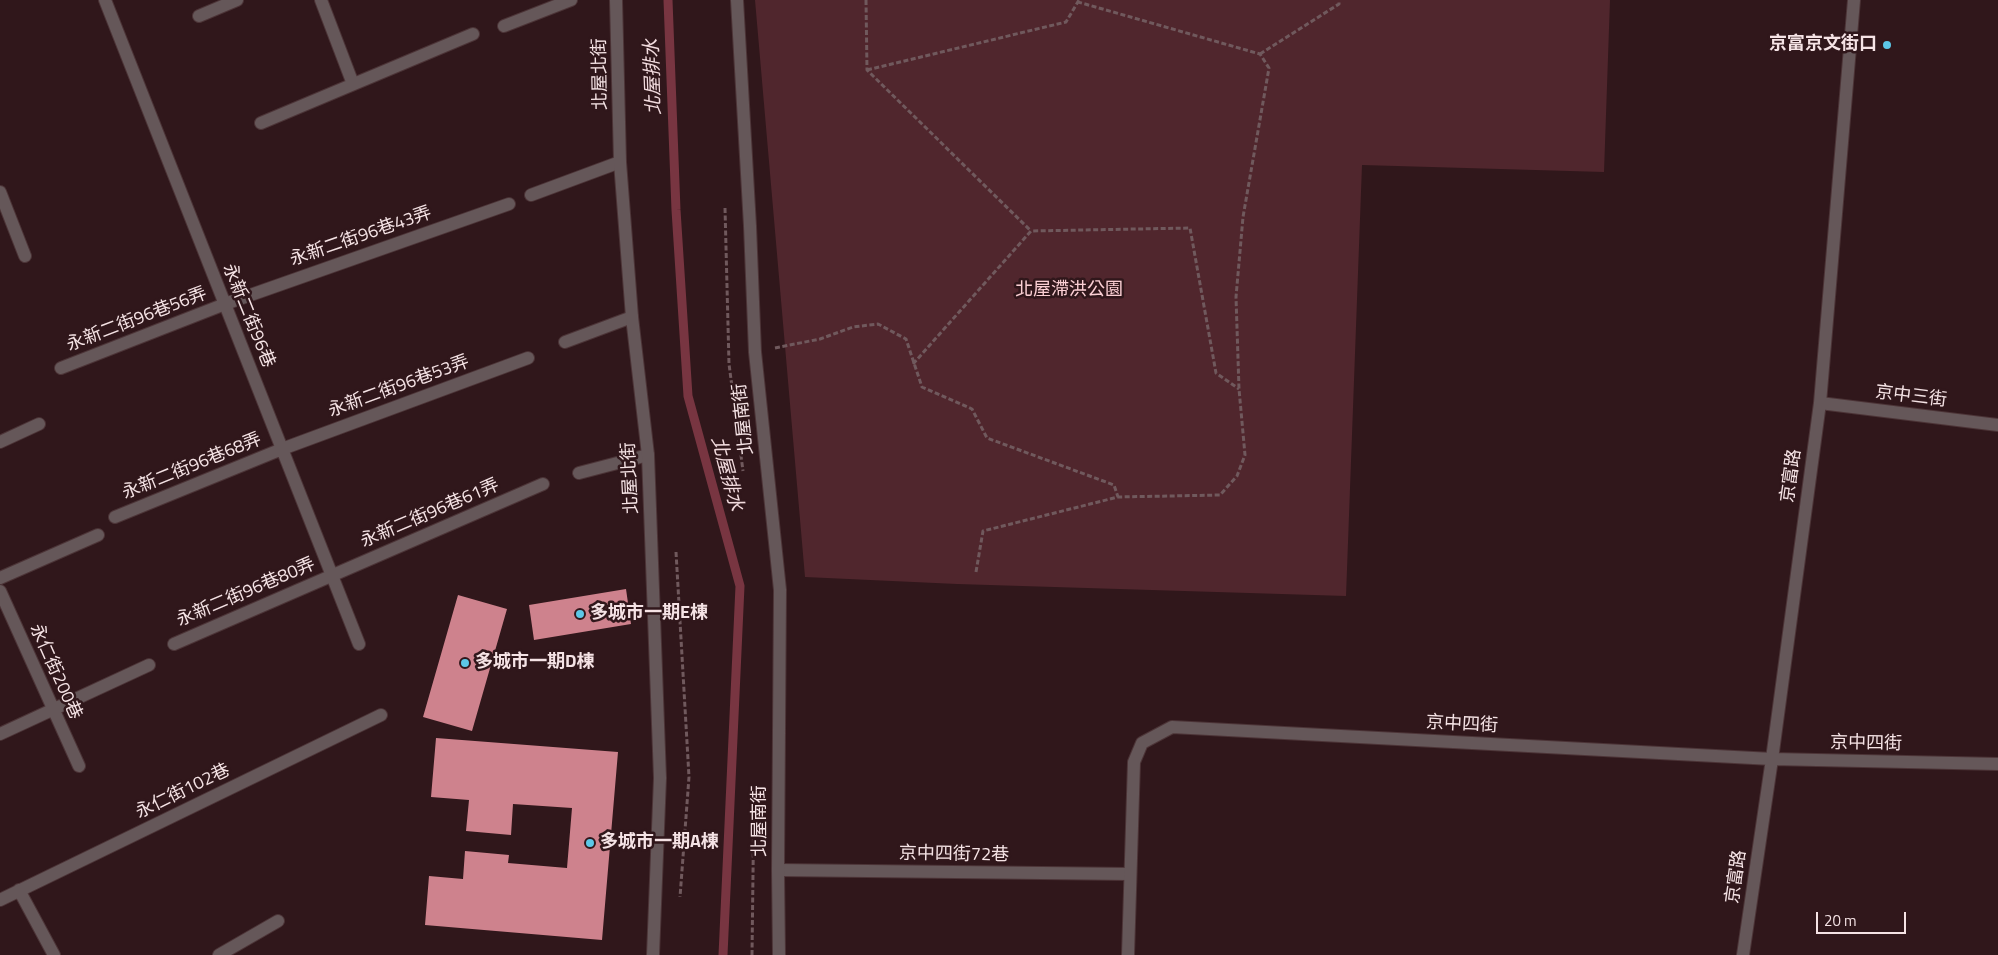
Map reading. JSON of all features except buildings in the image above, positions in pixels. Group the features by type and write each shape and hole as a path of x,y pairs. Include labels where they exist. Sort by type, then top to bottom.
{"street":[{"name":"永新二街96巷","path":"105,0 359,644"},
{"path":"199,16 237,0"},
{"path":"321,0 353,84"},
{"path":"504,26 571,0"},
{"name":"北屋北街","path":"616,0 620,162 632,317 648,455 660,778 653,955"},
{"name":"北屋南街","path":"737,0 755,352 780,590 779,955"},
{"name":"京富路","path":"1743,955 1772,759 1820,403 1854,0"},
{"path":"262,123 473,34"},
{"path":"530,195 620,162"},
{"path":"0,192 25,256"},
{"name":"永新二街96巷43弄","path":"225,304 509,204"},
{"name":"永新二街96巷56弄","path":"61,368 225,304"},
{"path":"565,342 632,317"},
{"name":"永新二街96巷53弄","path":"282,449 528,358"},
{"name":"京中三街","path":"1820,403 1998,425"},
{"path":"0,442 39,424"},
{"name":"永新二街96巷68弄","path":"115,517 282,449"},
{"path":"579,473 648,455"},
{"name":"永新二街96巷61弄","path":"332,575 543,484"},
{"path":"0,578 98,535"},
{"name":"永新二街96巷80弄","path":"174,644 332,575"},
{"name":"永仁街200巷","path":"0,591 79,766"},
{"path":"0,734 149,665"},
{"name":"永仁街102巷","path":"0,900 381,715"},
{"name":"京中四街","path":"1128,955 1134,762 1142,743 1172,727 1772,759 1998,764"},
{"name":"京中四街72巷","path":"778,870 1130,874"},
{"path":"19,890 54,955"},
{"path":"219,955 278,921"}],"path":[{"path":"866,0 867,70 1031,231 1190,228 1216,374 1239,389"},
{"path":"1260,54 1339,4 1339,0"},
{"path":"867,70 1066,22 1078,1 1260,54 1269,68 1243,216 1236,297 1239,389 1245,455 1237,476 1220,495 1118,496 983,532 976,572"},
{"path":"725,205 729,364 744,479"},
{"path":"913,364 1031,231"},
{"path":"755,352 820,339 853,327 878,324 906,339 922,387 972,409 987,438 1114,485 1118,496"},
{"path":"752,955 754,789"}],"green space":[{"name":"北屋滯洪公園","path":"755,0 1610,0 1604,172 1362,165 1346,596 957,584 805,577"}],"waterway":[{"name":"北屋排水","path":"668,0 676,210 688,396 740,586 723,955"}],"place":[{"name":"京富京文街口","path":"1887,45"},
{"name":"多城市一期E棟","path":"580,614"},
{"name":"多城市一期D棟","path":"465,663"},
{"name":"多城市一期A棟","path":"590,843"}]}
